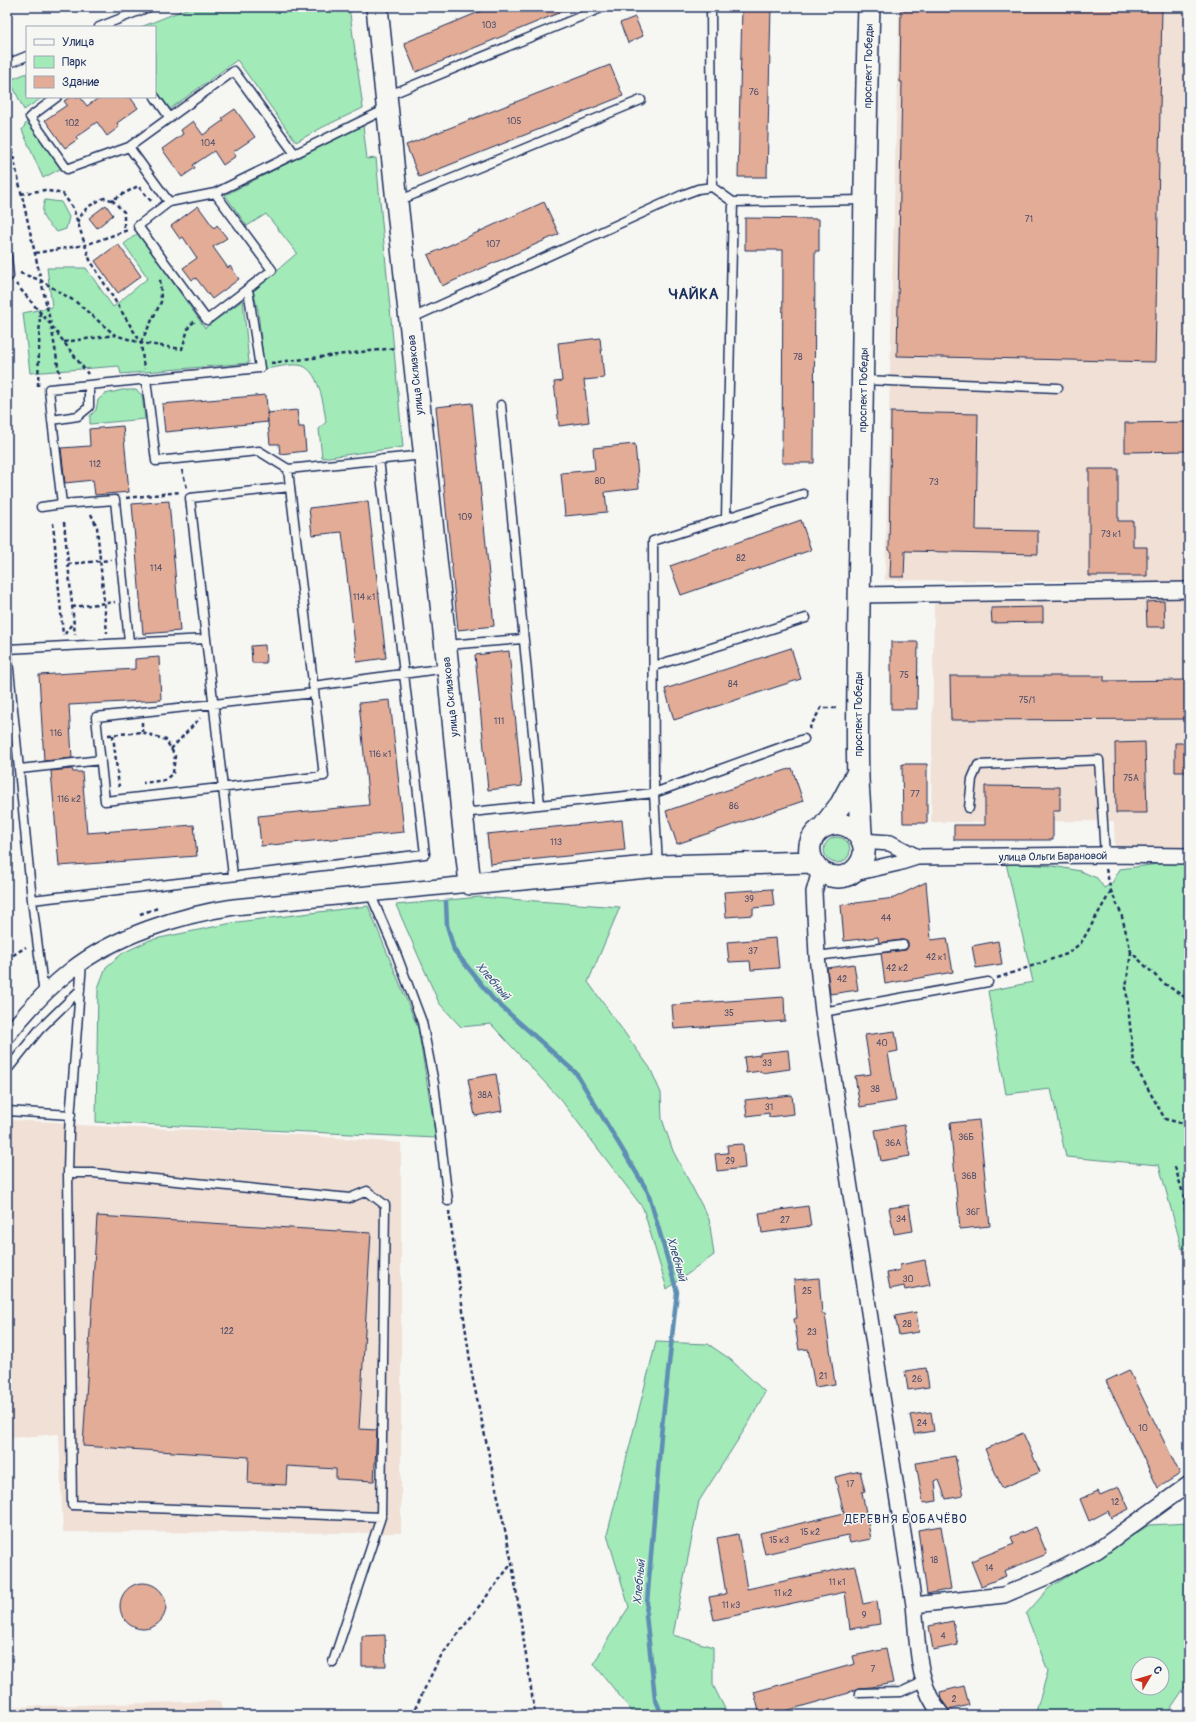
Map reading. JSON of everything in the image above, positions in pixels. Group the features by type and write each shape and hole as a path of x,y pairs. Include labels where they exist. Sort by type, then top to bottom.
{"street":[{"name":"улица Склизкова","path":"377,7 470,884"},
{"name":"проспект Победы","path":"850,874 862,861 864,852 858,774 859,595 869,7"},
{"path":"859,595 1189,590"},
{"name":"проспект Победы","path":"816,866 810,847 812,840 841,804 858,774"},
{"path":"759,863 778,857 795,847 821,828 837,823 845,824 856,831 862,840"},
{"name":"улица Ольги Барановой","path":"862,840 890,843 917,858"},
{"name":"улица Ольги Барановой","path":"850,874 898,864 917,858 1105,855 1189,856"},
{"path":"7,1036 44,995 82,963 140,933 170,921 202,913 245,906 658,866 759,863 816,866 827,875 836,877 850,874"},
{"path":"816,866 814,892 817,956 823,1012 914,1605 923,1682 934,1707 942,1715"},
{"path":"914,1605 1004,1595 1046,1577 1098,1550 1189,1484"}],"lane":[{"path":"102,26 149,7"},
{"path":"215,193 272,270 207,320 138,226 158,210 169,202 215,193 295,154 386,103 604,7"},
{"path":"710,7 712,187"},
{"path":"7,64 26,56"},
{"path":"56,98 30,117 67,169 129,147 234,71 295,154"},
{"path":"156,98 170,118"},
{"path":"397,202 641,100"},
{"path":"129,147 169,202"},
{"path":"712,187 733,202 866,200"},
{"path":"409,320 682,195 712,187"},
{"path":"726,518 733,202"},
{"path":"7,256 8,274"},
{"path":"62,504 49,389 260,368 248,289"},
{"path":"146,379 156,461 259,451 288,469 424,455"},
{"path":"863,380 1058,388"},
{"path":"52,420 78,416 89,407 92,384"},
{"path":"502,405 523,639 540,805"},
{"path":"32,900 425,854 379,459"},
{"path":"288,469 290,487 314,690 324,776 105,801 96,717 213,704 314,690 404,674 448,668"},
{"path":"233,876 189,495 290,487"},
{"path":"658,866 654,792 653,542 803,494"},
{"path":"41,507 115,500 129,642"},
{"path":"654,666 806,618"},
{"path":"44,995 32,900 7,649 206,639"},
{"path":"445,646 523,639"},
{"path":"462,813 654,792 804,739"},
{"path":"20,769 100,760"},
{"path":"969,808 972,779 978,765 1099,760 1105,855"},
{"path":"370,894 396,953 422,1022 434,1083 448,1202"},
{"path":"817,956 903,945"},
{"path":"82,963 68,1172 72,1505 382,1517"},
{"path":"823,1012 988,982"},
{"path":"7,1070 39,1030 80,990"},
{"path":"7,1111 71,1115"},
{"path":"68,1172 93,1173 350,1198 368,1191 386,1205 382,1517 333,1662"},
{"path":"859,1693 901,1692 923,1682"}],"path":[{"path":"7,129 51,325 61,387"},
{"path":"112,200 138,186 158,210"},
{"path":"21,194 44,190 63,194 73,208 90,260 141,343 146,379"},
{"path":"77,224 81,213 90,205 104,198 112,200 124,212 124,232"},
{"path":"35,253 85,245 138,226"},
{"path":"141,343 161,302 159,255"},
{"path":"8,274 40,280 76,302 115,335 141,343 182,350 189,326 202,313"},
{"path":"8,274 64,342 92,384"},
{"path":"64,342 115,335"},
{"path":"260,365 402,347"},
{"path":"115,500 189,495 178,458"},
{"path":"87,502 97,527 108,643"},
{"path":"64,522 76,645"},
{"path":"53,523 63,637"},
{"path":"68,564 121,558"},
{"path":"72,607 125,601"},
{"path":"171,749 213,704"},
{"path":"804,739 821,708 838,708"},
{"path":"126,786 118,787 113,735 142,732 166,740 175,756 172,773 165,780 141,784"},
{"path":"1105,855 1106,873 1111,891 1120,913 1132,952 1126,987 1134,1064 1165,1120 1189,1125"},
{"path":"988,982 1067,954 1081,943 1111,891"},
{"path":"137,915 163,907"},
{"path":"7,959 37,940"},
{"path":"1132,952 1162,982 1189,1000"},
{"path":"1175,1167 1183,1193 1189,1238"},
{"path":"448,1202 472,1375 512,1563 535,1715"},
{"path":"412,1715 439,1659 512,1563"}],"shaded area":[{"path":"899,7 1189,7 1189,582 885,580"},
{"path":"1185,596 1189,600 1189,849 1115,849 1114,821 931,822 934,603"},
{"path":"7,1120 133,1128 250,1131 401,1143 401,1533 63,1532 59,1434 7,1438"},
{"path":"221,1701 222,1715 7,1715 7,1707"}],"green space":[{"path":"191,7 349,7 363,108 296,142 237,60 170,109 156,90 156,26 144,26"},
{"path":"26,73 26,98 42,98 24,110 10,80"},
{"path":"28,120 62,168 43,178 22,130"},
{"path":"363,125 367,159 376,158 403,447 322,458 319,429 326,422 322,397 316,379 305,367 298,365 264,369 258,310 253,291 297,253 266,214 247,226 225,195"},
{"path":"45,200 61,202 69,217 66,229 57,232 46,222 43,215"},
{"path":"138,233 205,328 243,300 249,363 121,374 119,366 30,373 23,313 52,307 47,268 86,268 113,307 148,278 124,244"},
{"path":"122,390 136,390 142,395 145,419 90,424 90,416 96,410 98,400 105,394"},
{"path":"837,837 846,841 850,850 846,859 837,863 828,859 824,850 828,841"},
{"path":"1173,862 1189,863 1189,1247 1182,1249 1159,1165 1066,1157 1051,1089 1006,1094 988,991 1033,982 1006,863 1053,866 1080,871 1097,878 1104,888 1112,883 1120,869"},
{"path":"480,897 620,907 588,982 650,1068 661,1093 662,1119 673,1151 709,1219 714,1255 667,1289 643,1208 561,1100 491,1024 461,1027 439,1003 396,905"},
{"path":"368,906 418,1028 436,1138 96,1122 98,988 106,967 123,953 150,940 237,922"},
{"path":"656,1342 708,1344 730,1359 765,1392 750,1421 699,1501 673,1635 713,1647 713,1685 728,1715 635,1715 594,1664 604,1645 629,1607 607,1535"},
{"path":"1189,1523 1189,1681 1166,1715 1035,1715 1048,1671 1026,1614 1049,1588 1149,1525"}],"building":[{"path":"491,7 573,7 416,72 404,43"},
{"path":"742,7 771,7 767,177 738,177"},
{"path":"901,7 1162,7 1155,362 897,356 902,82 900,82"},
{"path":"635,17 643,36 628,43 620,23"},
{"path":"610,65 623,96 419,177 406,145"},
{"path":"68,98 81,98 87,106 99,98 131,98 138,108 117,123 119,127 107,136 97,122 76,137 78,139 65,148 45,120 67,105 64,101"},
{"path":"235,109 255,137 233,152 236,156 223,165 214,151 193,165 195,168 182,177 162,149 183,134 181,130 193,121 203,135 224,120 222,118"},
{"path":"544,202 559,234 442,286 428,255"},
{"path":"106,205 113,215 97,228 89,218"},
{"path":"198,206 214,228 217,225 227,238 213,247 228,268 230,266 239,279 212,299 196,278 192,280 183,268 197,258 183,237 180,239 171,226"},
{"path":"745,218 819,219 819,251 815,251 814,463 782,463 783,250 745,250"},
{"path":"118,244 141,276 118,293 95,261"},
{"path":"600,338 604,378 584,380 589,422 559,426 554,382 562,381 558,343"},
{"path":"266,395 268,422 165,432 162,404"},
{"path":"472,403 494,626 458,630 436,407"},
{"path":"297,410 299,427 304,427 306,451 280,454 279,444 270,444 267,413"},
{"path":"891,412 978,414 976,530 1038,531 1038,554 905,551 904,577 890,577"},
{"path":"1189,422 1189,451 1125,452 1125,423"},
{"path":"123,426 129,492 95,495 93,480 65,483 61,448 90,446 89,429"},
{"path":"635,444 639,488 605,492 607,512 565,516 561,473 595,470 593,448"},
{"path":"1089,469 1118,469 1118,521 1133,521 1133,547 1147,547 1147,576 1089,576"},
{"path":"169,501 180,631 143,634 132,504"},
{"path":"368,501 386,658 357,662 342,532 312,535 309,508"},
{"path":"801,520 811,550 681,595 670,566"},
{"path":"1164,601 1165,627 1147,627 1146,602"},
{"path":"1043,607 1043,622 992,623 991,608"},
{"path":"891,642 918,642 917,709 891,709"},
{"path":"265,645 266,663 252,663 251,646"},
{"path":"791,648 801,679 674,720 665,689"},
{"path":"509,651 522,786 488,790 475,655"},
{"path":"159,657 161,700 69,705 72,758 44,761 39,675 135,669 135,659"},
{"path":"950,676 1104,676 1104,681 1189,680 1189,719 951,720"},
{"path":"390,700 404,832 261,846 258,816 369,805 359,703"},
{"path":"1145,742 1147,813 1116,813 1115,743"},
{"path":"1175,743 1189,743 1189,772 1175,772"},
{"path":"902,764 927,764 927,823 903,823"},
{"path":"792,768 803,801 677,844 666,811"},
{"path":"72,769 73,772 82,772 87,833 194,825 197,856 59,866 51,771"},
{"path":"985,786 1060,787 1060,811 1053,811 1053,840 954,840 954,825 985,825"},
{"path":"622,820 625,850 490,864 487,834"},
{"path":"926,882 931,940 947,938 953,972 885,984 881,953 906,950 908,947 908,942 902,940 879,943 878,937 844,941 841,905 894,898"},
{"path":"772,889 774,906 753,908 753,915 726,917 724,892"},
{"path":"776,938 779,968 751,970 750,961 729,962 727,942"},
{"path":"998,941 1002,964 976,968 972,946"},
{"path":"854,964 858,990 830,994 827,968"},
{"path":"784,997 785,1021 674,1029 672,1005"},
{"path":"895,1031 898,1051 888,1053 896,1101 860,1107 855,1076 871,1074 865,1035"},
{"path":"788,1050 790,1069 762,1073 761,1071 746,1073 744,1057 760,1055 760,1053"},
{"path":"496,1074 502,1111 475,1116 468,1079"},
{"path":"792,1095 794,1114 769,1117 769,1113 747,1116 745,1100"},
{"path":"979,1120 990,1226 960,1229 950,1123"},
{"path":"904,1125 910,1156 881,1161 875,1130"},
{"path":"743,1144 745,1168 717,1171 715,1154 728,1153 727,1145"},
{"path":"909,1205 913,1231 894,1234 889,1208"},
{"path":"808,1206 811,1226 762,1233 759,1213"},
{"path":"97,1216 371,1233 359,1429 377,1430 374,1481 336,1479 336,1469 287,1466 286,1485 248,1483 249,1457 83,1446"},
{"path":"925,1260 930,1285 905,1290 904,1286 890,1289 887,1273 900,1270 900,1265"},
{"path":"819,1278 822,1314 825,1314 835,1384 815,1387 808,1349 799,1350 794,1319 797,1318 794,1280"},
{"path":"916,1312 919,1332 899,1335 895,1316"},
{"path":"926,1368 929,1387 908,1390 905,1371"},
{"path":"1129,1370 1180,1474 1158,1488 1106,1381"},
{"path":"931,1412 934,1431 914,1434 910,1415"},
{"path":"1023,1433 1040,1472 1002,1488 985,1449"},
{"path":"955,1456 963,1496 946,1499 939,1480 935,1481 937,1501 923,1503 916,1463"},
{"path":"860,1471 865,1491 862,1492 871,1539 850,1543 848,1535 765,1554 760,1533 844,1513 835,1477"},
{"path":"1119,1487 1129,1509 1111,1518 1108,1511 1089,1521 1080,1499 1098,1491 1100,1495"},
{"path":"941,1526 951,1589 927,1594 918,1530"},
{"path":"1036,1527 1047,1554 1004,1571 1006,1576 981,1586 971,1561 1014,1544 1011,1537"},
{"path":"738,1534 747,1589 855,1566 863,1604 877,1601 880,1624 850,1629 845,1592 714,1620 709,1597 726,1594 717,1538"},
{"path":"138,1583 148,1583 156,1587 162,1593 166,1601 166,1611 162,1619 156,1625 148,1629 138,1629 130,1625 124,1619 120,1611 120,1601 124,1593 130,1587"},
{"path":"953,1621 958,1645 933,1650 929,1626"},
{"path":"385,1635 386,1666 362,1666 362,1636"},
{"path":"886,1649 893,1683 858,1688 849,1693 771,1715 760,1715 754,1692 855,1664 853,1656"},
{"path":"964,1686 969,1705 949,1710 941,1699 940,1692"}],"waterway":[{"name":"Хлебный","path":"446,902 447,925 454,950 493,999 576,1073 648,1192 677,1292 661,1435 646,1615 655,1698 662,1715"}],"district":[{"name":"ЧАЙКА","path":"694,294"},
{"name":"ДЕРЕВНЯ БОБАЧЁВО","path":"906,1519"}]}
